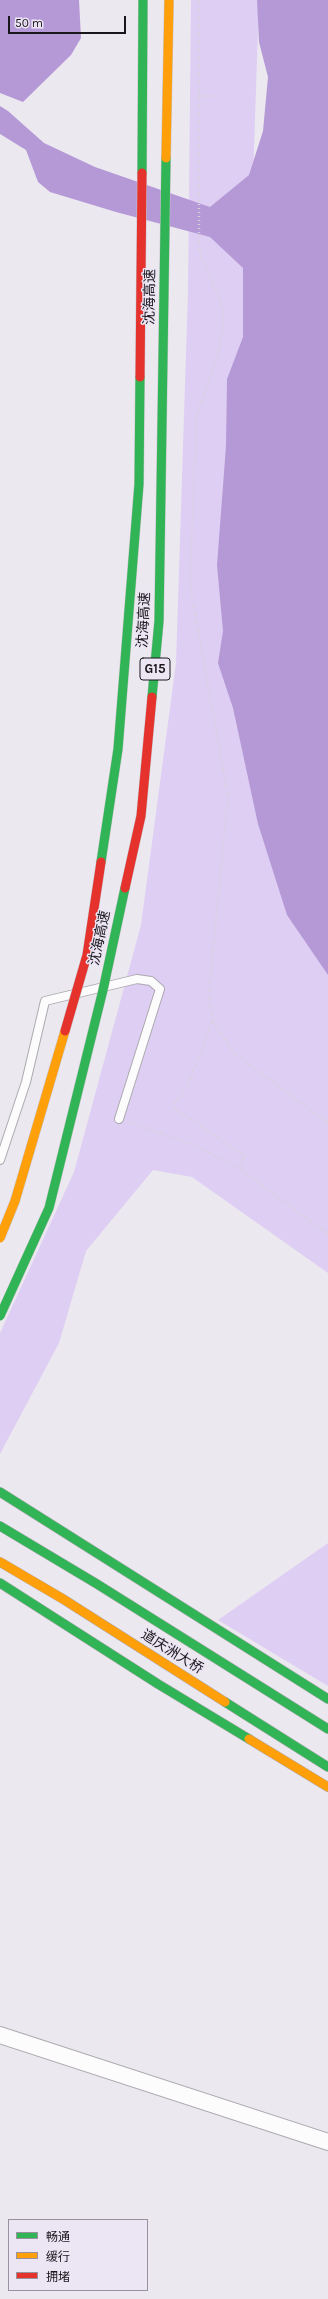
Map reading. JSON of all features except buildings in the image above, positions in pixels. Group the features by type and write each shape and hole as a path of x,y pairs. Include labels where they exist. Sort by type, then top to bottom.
{"main road":[{"name":"沈海高速","path":"0,1238 15,1201 87,955 118,749 139,484 142,0"},
{"name":"沈海高速","path":"0,1316 49,1208 104,990 141,816 159,620 169,0"},
{"path":"0,1492 328,1699"},
{"name":"道庆洲大桥","path":"0,1526 104,1588 328,1729"},
{"name":"道庆洲大桥","path":"0,1562 63,1599 328,1767"},
{"path":"0,1583 158,1684 328,1787"}],"street":[{"path":"0,2035 328,2142"}],"lane":[{"path":"0,1160 26,1082 45,1001 137,979 151,981 160,989 119,1119"}],"path":[{"path":"199,0 199,245 201,256 219,297 223,310 223,328 219,350 197,414 190,575 191,592 228,795 209,993 213,1019 235,1054 328,1123"},
{"path":"199,96 222,96"},
{"path":"213,1019 189,1082 172,1107 244,1155 240,1169"},
{"path":"119,1119 198,1147 240,1169 328,1234"}],"shaded area":[{"path":"0,0 79,0 81,38 71,55 23,102 0,93"},
{"path":"191,0 259,0 242,507 328,951 328,1273 192,1177 153,1170 86,1251 59,1343 0,1454 0,1333 74,1172 141,925 176,663 188,291"},
{"path":"257,0 328,0 328,975 287,915 258,824 233,708 218,663 223,631 217,565 226,446 227,379 243,337 243,268 210,237 116,212 50,192 38,182 26,150 0,134 0,106 8,111 44,143 95,167 210,207 249,175 263,131 268,77 259,42"},
{"path":"328,1543 328,1686 218,1620"}],"traffic: fast":[{"path":"142,173 143,0"},
{"path":"152,697 159,621 166,158"},
{"path":"101,862 118,749 139,484 140,377"},
{"path":"0,1316 49,1208 103,990 125,888"},
{"path":"0,1492 328,1699"},
{"path":"0,1526 97,1584 328,1729"},
{"path":"0,1583 158,1684 249,1739"},
{"path":"225,1702 328,1767"}],"traffic: slow":[{"path":"166,158 169,0"},
{"path":"0,1238 15,1201 65,1031"},
{"path":"0,1562 63,1599 225,1702"},
{"path":"249,1739 328,1787"}],"traffic: jam":[{"path":"140,377 142,173"},
{"path":"125,888 141,816 152,697"},
{"path":"65,1031 87,955 101,862"}]}
